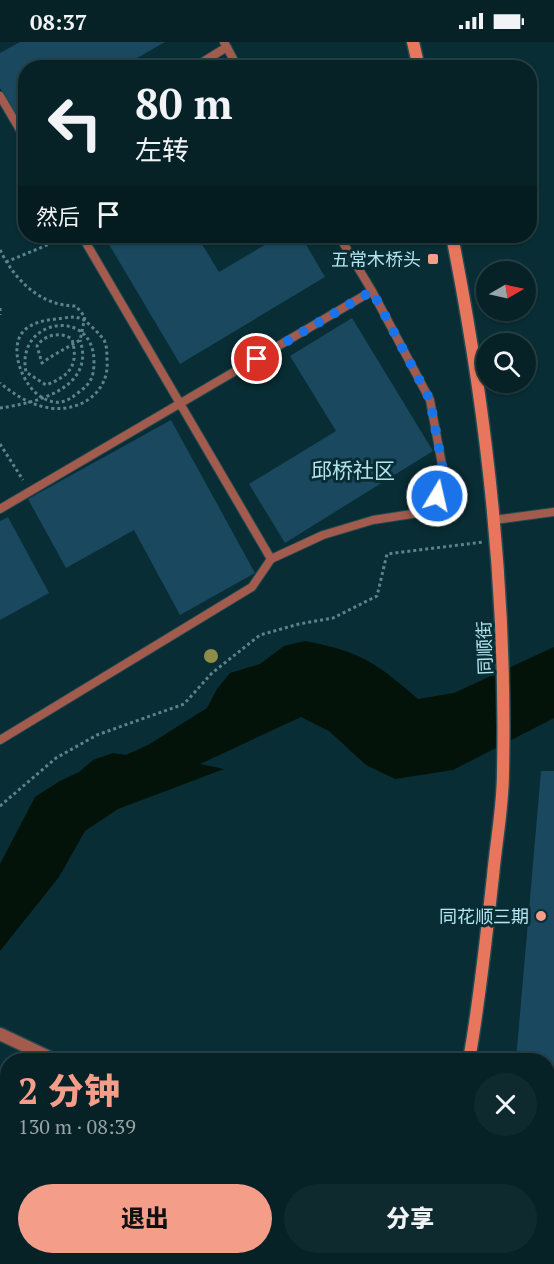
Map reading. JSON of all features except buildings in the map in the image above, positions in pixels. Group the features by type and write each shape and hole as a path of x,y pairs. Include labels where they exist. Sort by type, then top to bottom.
{"street":[{"path":"413,42 417,60"},
{"name":"同顺街","path":"453,243 474,345 497,541 503,655 503,775 479,1006 470,1053"},
{"path":"0,1034 40,1053"}],"lane":[{"path":"203,60 225,45 233,60"},
{"path":"0,96 18,126"},
{"path":"86,243 271,559"},
{"path":"0,740 252,587 271,559 323,535 373,520 425,512 437,496 443,470 430,400 372,291 343,243"},
{"path":"0,509 372,291"},
{"path":"494,520 554,512"}],"path":[{"path":"6,262 54,243"},
{"path":"0,250 11,272 38,295 54,304 76,306 85,317 80,340 85,355 78,374 54,394 0,408"},
{"path":"0,308 0,315"},
{"path":"0,383 29,402 48,408 69,407 89,401 101,387 108,369 105,341 84,320 74,316 42,321 27,328 18,341 18,363 29,385 42,398 62,403 72,400 92,379 94,358 89,339 82,333 68,325 38,332 26,347 23,359 26,372 46,385 62,379 70,372 74,363 73,345 72,339 66,335 49,336 41,340 37,346 42,363 51,356 73,345 80,340"},
{"path":"0,444 31,492"},
{"path":"0,806 66,752 97,735 184,704 212,673 260,635 299,624 333,618 377,596 387,554 497,541"}],"shaded area":[{"path":"305,641 341,650 367,660 418,699 454,693 554,647 554,718 453,770 395,779 366,765 329,731 301,717 200,764 224,769 118,809 85,831 59,877 0,951 0,864 35,797 79,772 93,760 113,753 126,755 148,745 207,708 217,689 230,673 260,664 284,646"}],"place":[{"name":"五常木桥头","path":"433,259"},
{"name":"同花顺三期","path":"541,916"}],"district":[{"name":"邱桥社区","path":"353,470"}],"route":[{"path":"257,359 372,291 430,400 443,470 437,496"}]}
